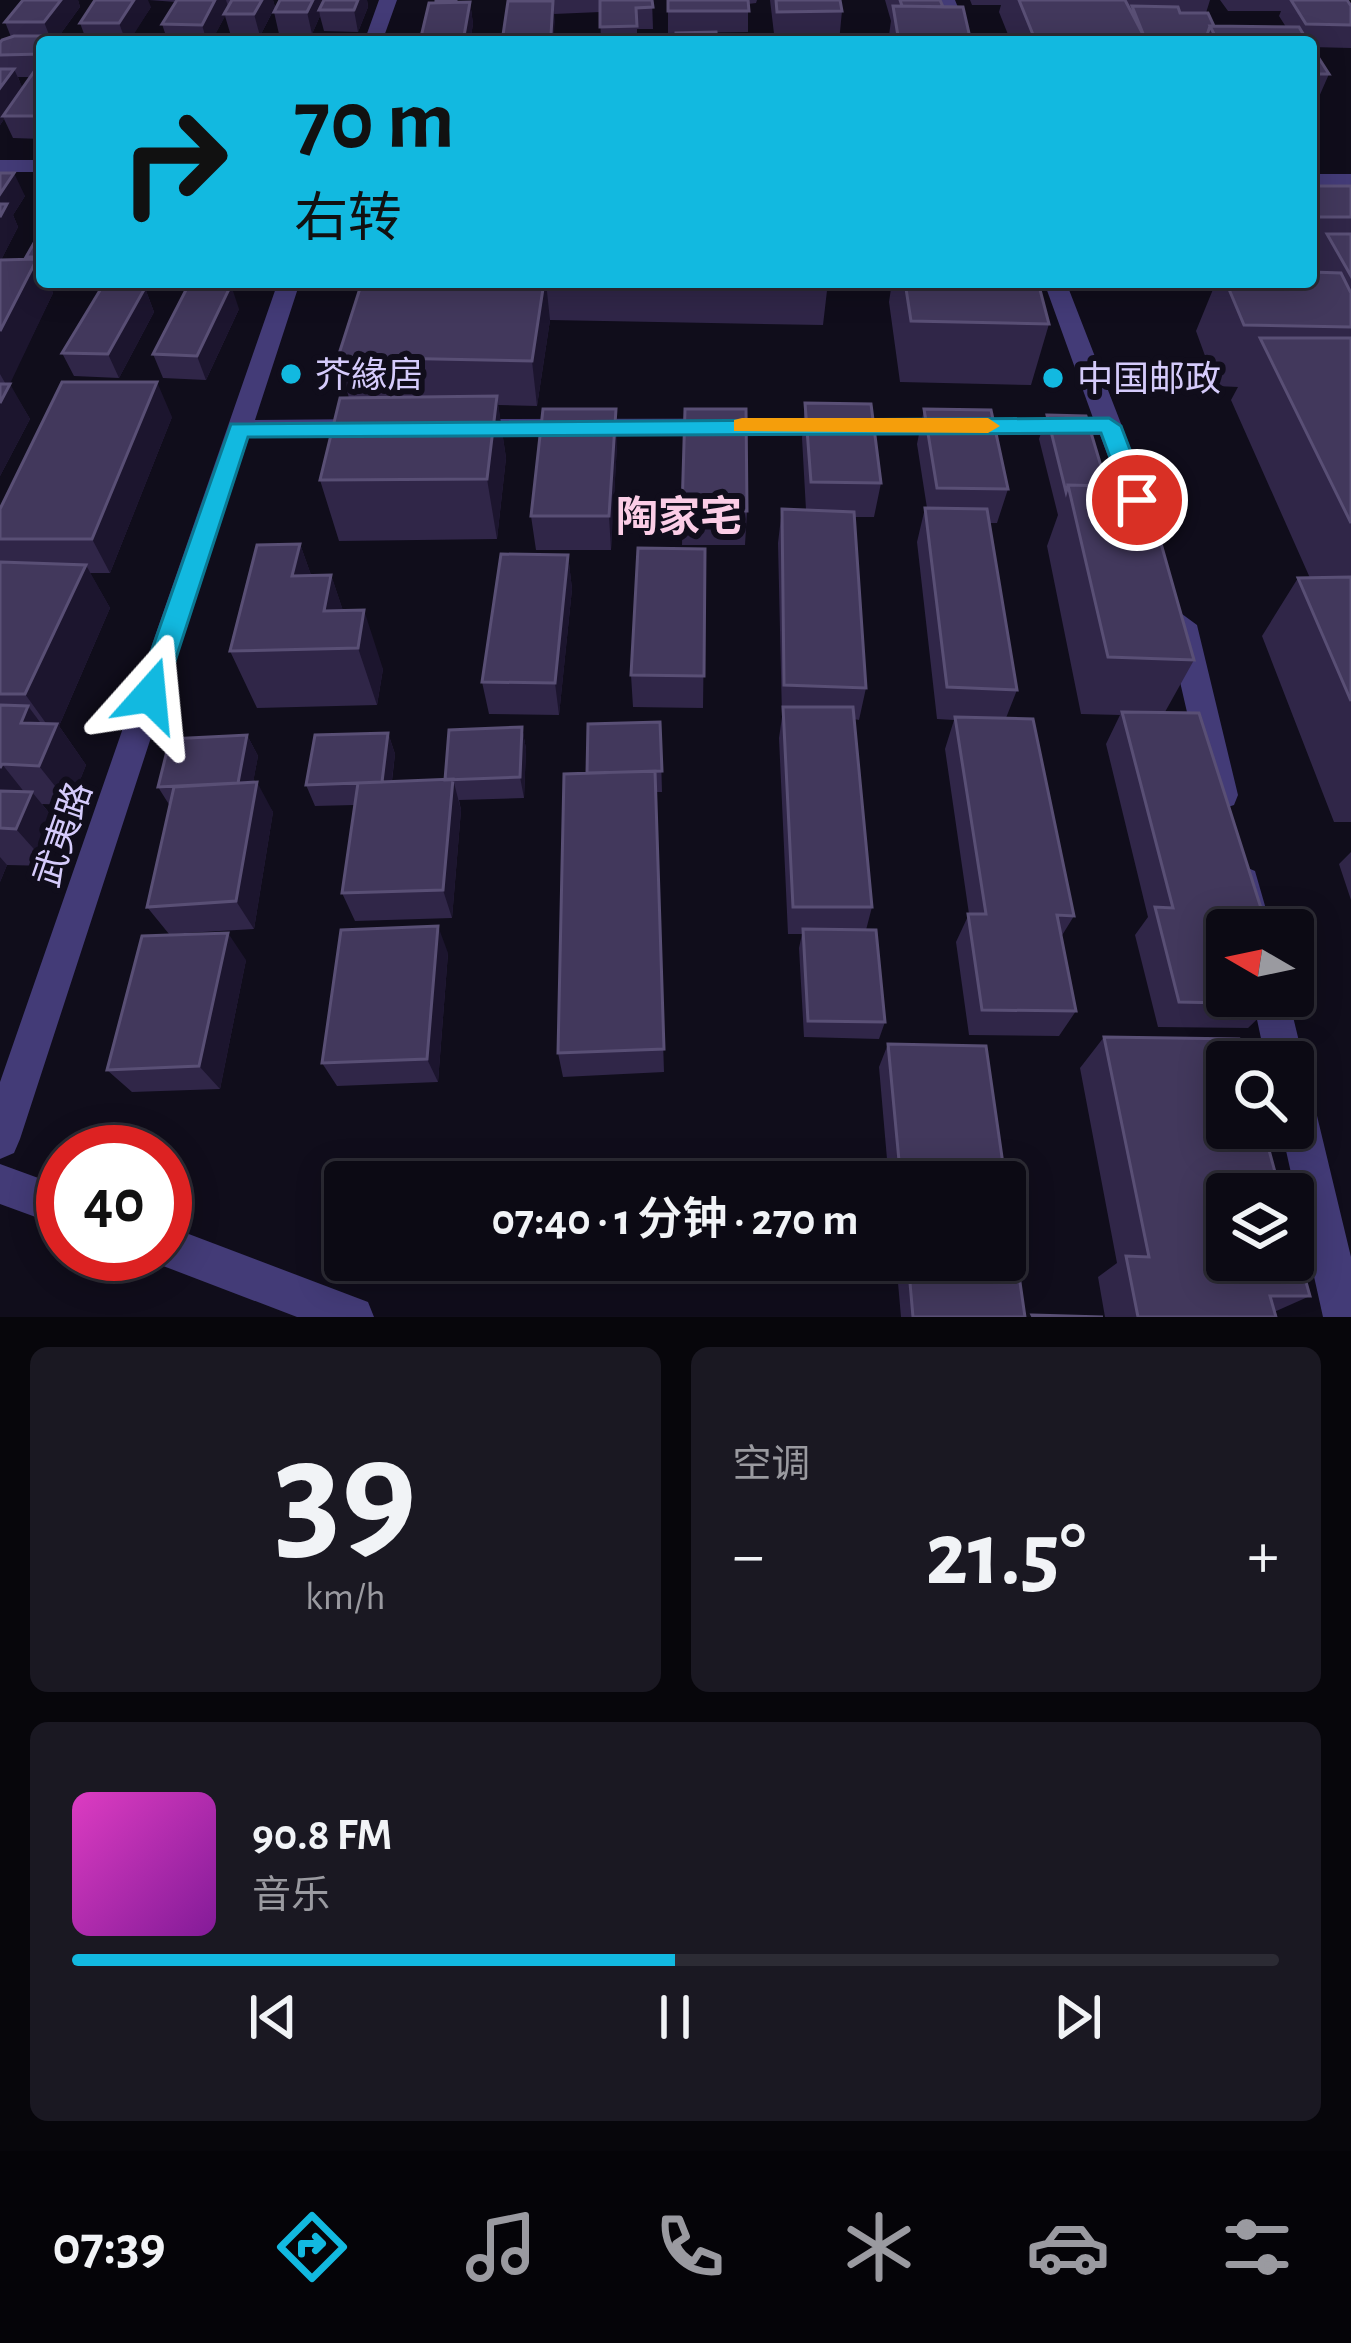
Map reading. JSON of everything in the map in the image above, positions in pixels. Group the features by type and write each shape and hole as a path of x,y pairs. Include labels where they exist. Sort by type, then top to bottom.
{"street":[{"path":"375,36 388,0"},
{"path":"946,0 961,36"},
{"path":"0,166 36,166"},
{"path":"1317,179 1351,180"},
{"name":"武夷路","path":"0,1139 287,288"},
{"path":"1057,288 1156,550"},
{"path":"239,429 1109,426"},
{"path":"1171,591 1227,816"},
{"path":"1238,862 1249,909"},
{"path":"1305,1149 1344,1317"},
{"path":"0,1184 36,1197"},
{"path":"192,1256 353,1317"}],"building":[{"path":"23,0 61,0 44,22 5,22"},
{"path":"95,0 134,0 119,23 80,23"},
{"path":"177,0 215,0 202,25 162,24"},
{"path":"232,0 262,0 254,14 224,14"},
{"path":"280,0 313,0 307,12 274,12"},
{"path":"324,0 358,0 354,10 319,10"},
{"path":"600,0 652,0 653,7 636,8 637,26 600,27"},
{"path":"668,0 748,0 749,11 668,11"},
{"path":"776,0 840,0 842,11 777,12"},
{"path":"900,0 940,0 943,7 902,6"},
{"path":"1019,0 1125,0 1144,36 1034,36"},
{"path":"1291,0 1347,0 1351,25 1306,24"},
{"path":"508,1 553,1 551,35 503,35"},
{"path":"470,2 464,36 421,36 429,3"},
{"path":"893,6 963,7 970,36 898,36"},
{"path":"1132,6 1208,13 1214,26 1207,36 1144,36"},
{"path":"1210,26 1299,27 1304,36 1215,36"},
{"path":"716,32 716,36 676,36"},
{"path":"36,36 36,54 0,55 2,40"},
{"path":"1317,55 1329,74 1317,74"},
{"path":"0,69 14,69 0,88"},
{"path":"36,69 36,116 3,116"},
{"path":"0,173 14,173 0,194"},
{"path":"1317,186 1351,186 1351,217 1317,217"},
{"path":"1327,234 1351,234 1351,276"},
{"path":"36,259 0,331 0,260"},
{"path":"1317,272 1341,273 1351,293 1351,327 1244,325 1229,288 1317,288"},
{"path":"101,288 145,288 108,354 62,353"},
{"path":"187,288 230,288 197,356 153,354"},
{"path":"360,288 543,288 532,361 338,357"},
{"path":"906,288 1040,288 1049,324 911,321"},
{"path":"1260,338 1351,338 1351,523"},
{"path":"62,382 157,382 92,539 0,539 0,509"},
{"path":"0,384 10,384 0,403"},
{"path":"497,396 487,479 320,480 340,398"},
{"path":"805,403 871,404 881,483 811,482"},
{"path":"543,409 616,409 609,516 531,516"},
{"path":"685,409 746,409 747,511 682,511"},
{"path":"924,409 991,410 1008,489 937,488"},
{"path":"1047,415 1086,416 1107,486 1068,485 1066,492"},
{"path":"1068,485 1145,487 1194,660 1108,657"},
{"path":"925,508 987,509 1017,690 947,687"},
{"path":"782,509 854,512 866,688 784,685"},
{"path":"300,544 292,576 331,575 324,611 364,610 358,648 230,651 257,545"},
{"path":"638,548 705,549 704,676 631,675"},
{"path":"501,554 568,555 555,683 482,682"},
{"path":"0,562 86,565 25,694 0,694"},
{"path":"1351,577 1351,701 1298,578"},
{"path":"0,705 28,706 21,723 57,724 39,766 2,764 0,768"},
{"path":"783,707 853,707 872,907 793,907"},
{"path":"1122,712 1199,713 1261,908 1206,909 1206,1003 1179,1002 1155,907 1173,908"},
{"path":"955,717 1033,719 1074,916 1057,915 1076,1011 982,1010 968,914 986,914"},
{"path":"660,722 662,771 587,773 588,724"},
{"path":"522,727 520,777 445,780 449,730"},
{"path":"388,733 382,782 306,785 315,735"},
{"path":"247,735 238,783 158,787 170,739"},
{"path":"655,771 664,1049 558,1053 564,774"},
{"path":"453,779 443,890 342,893 358,783"},
{"path":"257,782 236,901 147,907 174,787"},
{"path":"0,791 32,792 16,829 0,828"},
{"path":"438,926 427,1059 322,1063 341,930"},
{"path":"803,929 876,930 885,1022 808,1021"},
{"path":"228,933 199,1066 107,1070 142,936"},
{"path":"1104,1037 1239,1039 1206,1041 1206,1149 1269,1149 1275,1173 1206,1173 1206,1281 1306,1281 1310,1296 1270,1296 1276,1317 1138,1317 1126,1256 1149,1257"},
{"path":"888,1044 986,1046 1003,1161 899,1161"},
{"path":"910,1281 1020,1281 1025,1317 913,1317"}],"slow traffic":[{"path":"742,425 988,426"}],"place":[{"name":"芥緣扂","path":"291,374"},
{"name":"中国邮政","path":"1053,378"}],"district":[{"name":"陶家宅","path":"679,516"}],"route":[{"path":"150,695 239,429 1109,426 1137,500"}]}
